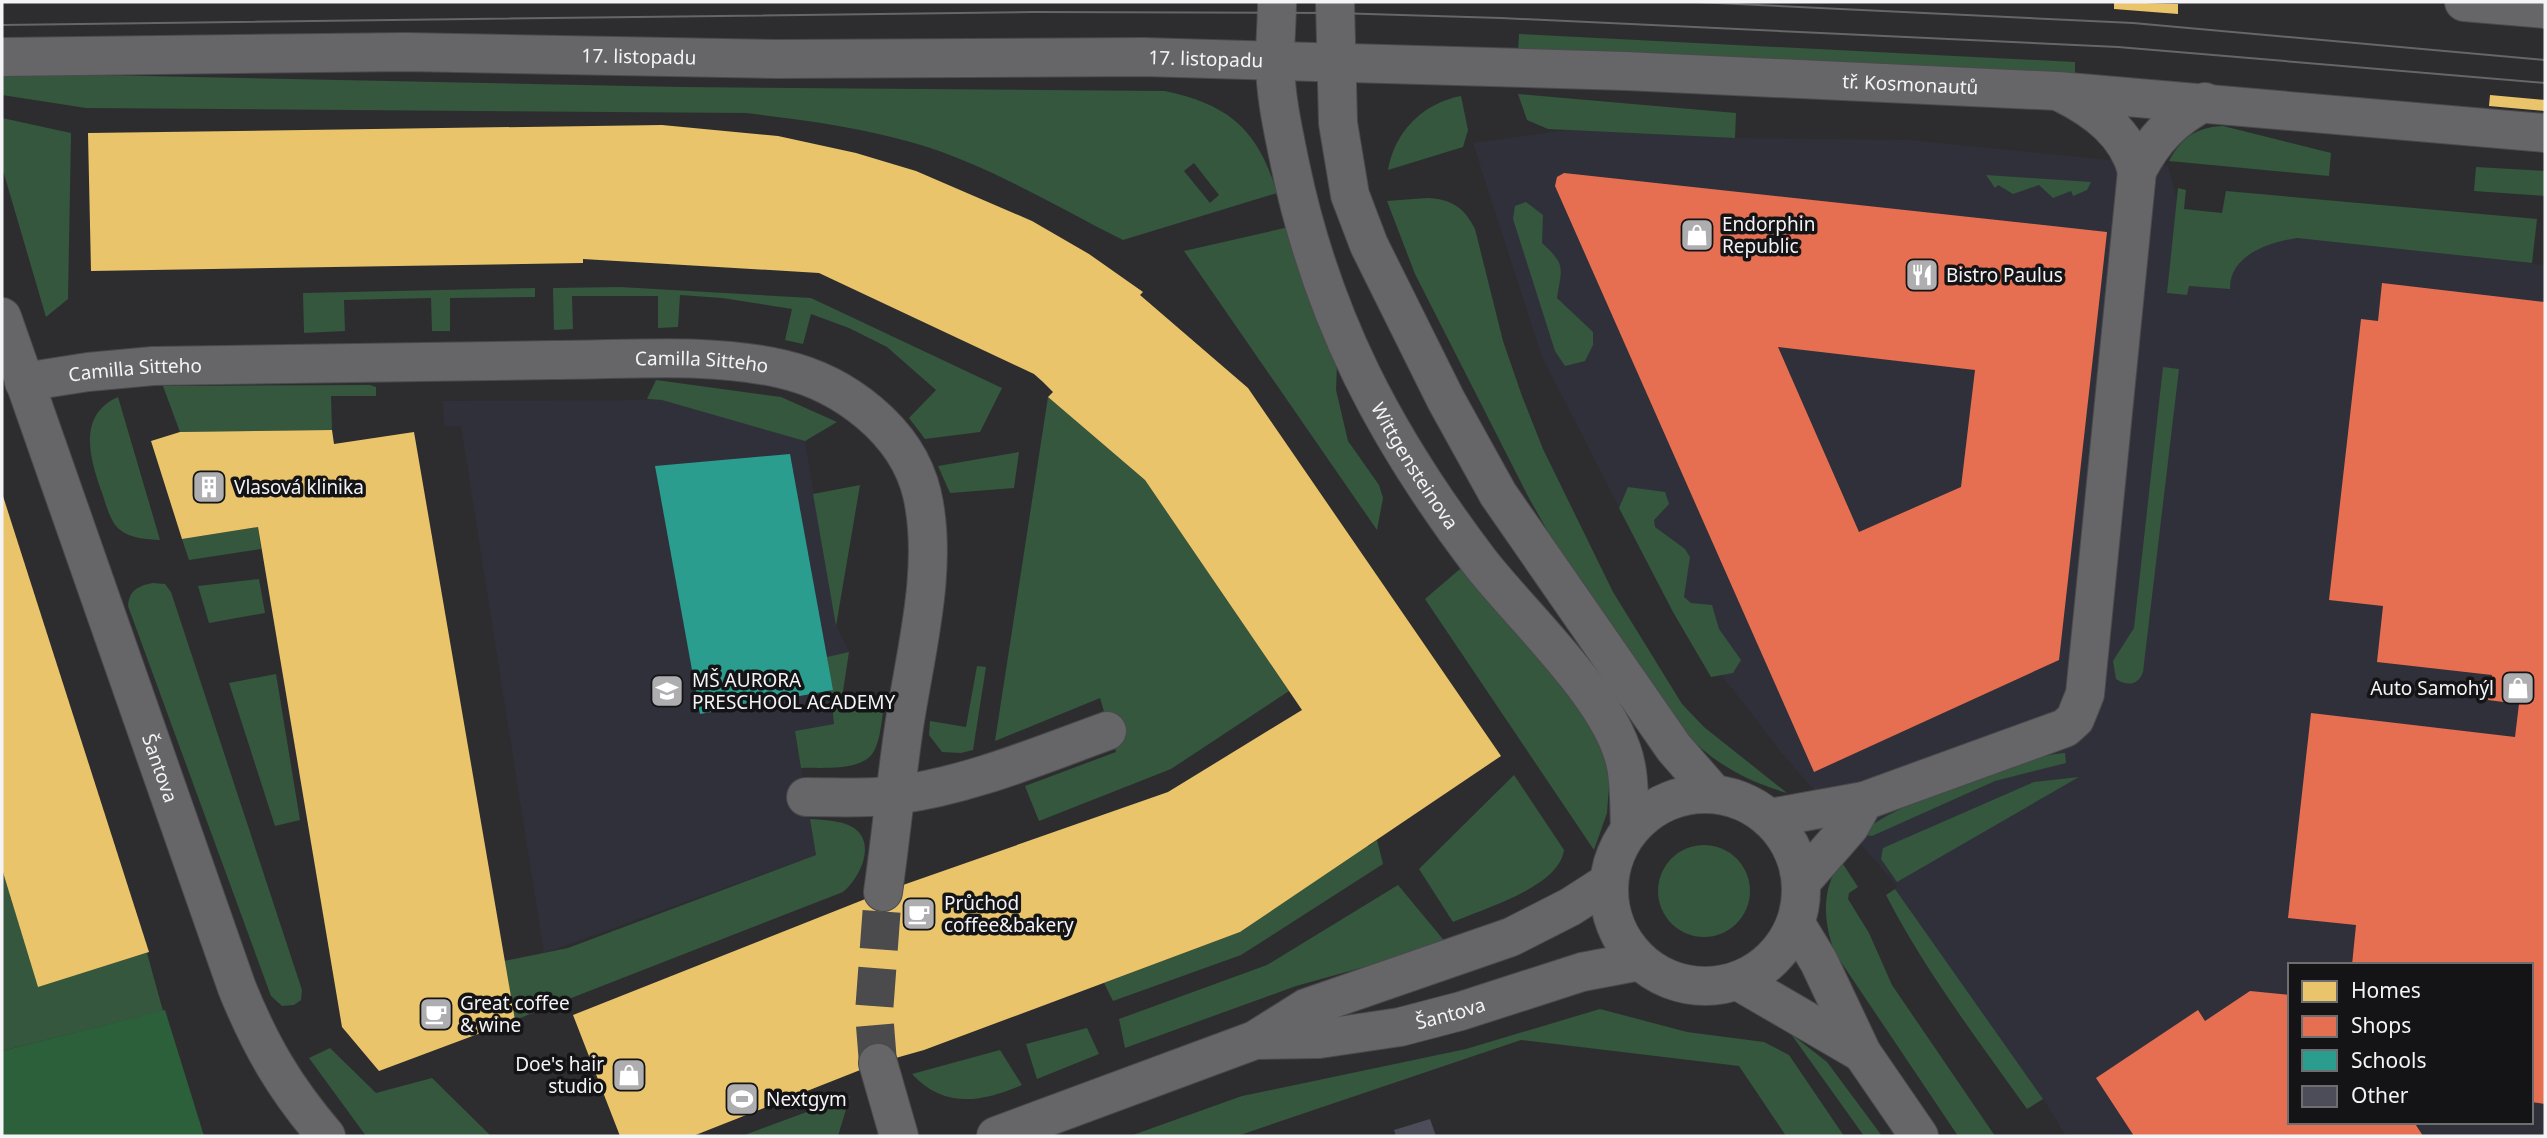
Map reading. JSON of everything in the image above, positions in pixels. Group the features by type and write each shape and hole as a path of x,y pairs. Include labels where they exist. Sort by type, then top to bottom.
{"street":[{"name":"Wittgensteinova","path":"1278,2 1275,61 1278,106 1299,208 1321,282 1355,366 1374,404 1480,563 1573,672 1612,729 1626,766 1630,829"},
{"path":"1335,2 1334,63 1338,123 1350,195 1369,245 1446,400 1498,494 1674,748 1714,794"},
{"path":"2464,2 2545,9"},
{"name":"17. listopadu","path":"2,57 405,52 1275,61"},
{"name":"tř. Kosmonautů","path":"1275,61 1890,81 2219,103 2545,133"},
{"path":"1770,818 1864,801 2065,728 2075,719 2081,706 2085,694 2137,171 2132,150 2119,134 2086,105 2057,91"},
{"path":"2137,171 2162,132 2176,119 2219,103 2270,121 2332,138 2475,152 2527,146 2545,139"},
{"name":"Šantova","path":"2,317 237,988 261,1045 275,1070 295,1100 326,1136"},
{"name":"Camilla Sitteho","path":"24,382 153,366 677,359 782,369 818,382 853,401 893,436 917,476 925,509 927,542 923,604 894,796 883,892"},
{"path":"806,797 894,796 978,777 1107,731"},
{"path":"1714,794 1744,802 1770,818 1792,847 1802,881 1796,924 1779,953 1767,965 1738,981 1712,987 1686,985 1661,976 1640,961 1625,945 1615,926 1609,883 1615,854 1630,829 1647,813 1668,801 1690,795 1714,794"},
{"path":"1802,881 1850,827 1864,801"},
{"name":"Šantova","path":"996,1136 1255,1040 1306,1008 1511,937 1570,907 1609,883"},
{"path":"1796,924 1819,962 1861,1054 1919,1136"},
{"name":"Šantova","path":"1255,1040 1319,1039 1388,1030 1461,1012 1582,972 1640,961"},
{"path":"1738,981 1861,1054"},
{"path":"878,1063 899,1136"}],"shaded area":[{"path":"1569,130 1735,138 1909,140 2168,166 2178,204 2193,224 2545,265 2545,1136 2066,1136 2043,1099 2034,1101 1895,889 1897,886 1782,753 1673,612 1542,357 1473,143"},
{"name":"MŠ AURORA PRESCHOOL ACADEMY","path":"677,390 833,423 805,442 836,626 849,652 827,658 834,724 795,731 816,855 544,953 461,426 444,426 443,401 662,400"}],"green space":[{"path":"1519,34 2075,62 2075,77 1518,52"},
{"path":"2,73 682,87 1165,91 1207,104 1238,124 1261,152 1277,193 1123,240 994,174 941,152 873,133 746,113 86,108 2,95","holes":["1194,163 1219,195 1210,203 1184,171"]},
{"path":"1518,94 1736,113 1735,138 1548,129 1527,120"},
{"path":"1461,96 1468,130 1463,147 1388,170 1397,143 1413,121 1434,105"},
{"path":"2,118 71,133 68,299 46,317 2,167"},
{"path":"2223,126 2331,153 2329,176 2169,161 2190,135"},
{"path":"2476,167 2545,171 2545,196 2474,191"},
{"path":"1986,175 2091,182 2087,190 2073,196 2071,191 2053,198 2039,185 2013,194 1998,185 1995,188"},
{"path":"2178,188 2186,190 2184,209 2222,213 2226,191 2537,219 2532,263 2297,238 2253,252 2236,267 2231,277 2230,289 2189,286 2187,295 2167,293"},
{"path":"1427,198 1450,202 1466,215 1475,229 1503,341 1522,396 1543,449 1613,592 1682,704 1704,727 1787,793 1731,770 1683,731 1559,551 1530,500 1415,274 1387,201"},
{"path":"1526,202 1543,215 1542,243 1559,262 1557,298 1593,332 1593,345 1585,361 1565,366 1555,351 1513,219 1515,206"},
{"path":"1289,227 1337,364 1336,390 1348,441 1379,485 1383,498 1377,530 1184,251"},
{"path":"620,287 811,298 1002,388 980,432 925,439 909,418 936,390 887,347 849,328 811,314 803,344 785,340 792,309 722,298 680,295 678,327 658,328 658,296 572,296 573,329 554,330 553,288"},
{"path":"535,288 535,297 450,298 450,331 432,331 431,298 344,300 345,331 304,333 303,293"},
{"path":"2163,367 2179,369 2143,672 2138,680 2128,684 2116,679 2113,661 2134,628"},
{"path":"656,380 781,397 837,422 805,441 662,400 647,399"},
{"path":"163,386 376,387 376,396 331,396 332,430 180,432"},
{"path":"118,397 160,540 133,537 119,529 110,516 93,464 90,438 92,425 105,405"},
{"path":"1048,397 1145,480 1289,691 1171,769 1039,821 1025,786 1116,752 1100,698 995,741"},
{"path":"1019,452 1014,488 950,493 938,466"},
{"path":"860,485 836,626 813,494"},
{"path":"1628,487 1665,492 1669,504 1654,520 1655,527 1685,549 1690,557 1684,597 1691,603 1712,605 1719,629 1741,660 1733,673 1711,677 1673,612 1619,508"},
{"path":"258,527 261,549 189,560 182,539"},
{"path":"1467,563 1589,717 1610,773 1607,813 1594,850 1425,599"},
{"path":"259,579 265,613 209,623 198,586"},
{"path":"153,583 165,584 171,592 302,990 301,1000 294,1005 282,1006 271,996 128,606 130,596 135,590"},
{"path":"849,652 841,704 883,713 876,747 869,758 852,765 801,768 795,731 834,724 827,657"},
{"path":"977,666 986,667 973,750 961,753 942,752 929,735 930,721 966,727"},
{"path":"276,674 300,820 275,826 229,683"},
{"path":"2065,753 2066,763 1995,781 1872,836 1860,834 1900,809 1958,783 2019,763"},
{"path":"1514,775 1564,850 1559,863 1549,875 1519,895 1453,922 1419,869"},
{"path":"2079,777 1897,882 1881,859 1883,848 2034,782"},
{"path":"810,819 844,823 861,835 865,852 863,861 855,879 843,892 515,1020 504,961 568,948 816,855"},
{"path":"1377,840 1383,864 1241,955 1113,1001 1104,983 1240,932 1366,844 1369,846"},
{"path":"1704,845 1722,848 1737,858 1747,873 1750,891 1747,909 1737,924 1722,934 1704,937 1686,934 1671,924 1661,909 1658,891 1661,873 1671,858 1686,848"},
{"path":"1841,861 1858,887 1849,893 1848,899 1869,933 1892,985 1995,1136 1958,1136 1835,953 1828,929 1826,906 1830,883"},
{"path":"2,869 38,986 147,953 163,1011 2,1051"},
{"path":"1398,885 1447,944 1296,986 1125,1048 1119,1019 1267,965"},
{"path":"1895,889 2043,1099 2027,1109 1971,1031 1918,951 1886,895"},
{"path":"1600,1009 1687,1032 1764,1042 1789,1055 1844,1136 1786,1136 1739,1066 1521,1040 1237,1136 1130,1136 1242,1096 1466,1049"},
{"path":"165,1010 204,1136 2,1136 2,1051"},
{"path":"1087,1028 1099,1054 1037,1079 1026,1044"},
{"path":"1791,1034 1827,1062 1882,1136 1864,1136"},
{"path":"330,1048 376,1093 432,1078 491,1136 366,1136 309,1058"},
{"path":"1000,1050 1022,1085 1007,1091 978,1098 950,1097 937,1093 912,1074"},
{"path":"850,1096 838,1136 742,1136"}],"building: Homes":[{"path":"2114,2 2178,4 2178,14 2114,9"},
{"path":"2490,95 2545,100 2545,111 2489,106"},
{"path":"662,125 778,136 856,153 916,171 1032,221 1089,254 1143,292 1140,295 1248,388 1501,756 1240,932 924,1050 878,1063 693,1136 620,1136 573,1015 883,892 1168,792 1302,710 1145,480 1048,397 1053,392 1043,382 1034,374 819,273 583,259 583,263 91,271 88,133"},
{"path":"332,430 334,444 414,432 515,1020 379,1071 342,1027 258,527 182,539 151,441 180,432"},
{"path":"2,493 149,952 38,987 2,869"}],"building: Shops":[{"path":"1564,173 2107,232 2059,660 1814,772 1555,186 1557,177","holes":["1778,347 1975,370 1961,487 1859,532"]},
{"name":"Auto Samohýl","path":"2382,283 2545,302 2545,1104 2533,1102 2533,963 2352,963 2356,925 2288,918 2311,713 2515,737 2519,704 2488,700 2492,675 2377,662 2383,606 2329,600 2361,319 2378,321"},
{"path":"2250,991 2288,995 2288,1124 2415,1124 2423,1136 2134,1136 2096,1078 2198,1010 2205,1021"}],"building: Schools":[{"path":"790,454 833,690 700,714 655,466"}],"building: Other":[{"path":"1430,1119 1436,1136 1396,1136 1394,1130"}],"tunnel":[{"path":"878,1063 874,1013 883,892"}],"tram line":[{"path":"1696,2 2133,23 2545,60"},
{"path":"2,25 1032,12 1335,13 1501,18 2118,47 2545,83"}],"place":[{"name":"Endorphin Republic","path":"1697,235"},
{"name":"Bistro Paulus","path":"1922,275"},
{"name":"Vlasová klinika","path":"209,487"},
{"name":"Auto Samohýl","path":"2518,688"},
{"name":"MŠ AURORA PRESCHOOL ACADEMY","path":"667,691"},
{"name":"Průchod coffee&bakery","path":"919,914"},
{"name":"Great coffee & wine","path":"436,1014"},
{"name":"Doe's hair studio","path":"629,1075"},
{"name":"Nextgym","path":"742,1099"}]}
